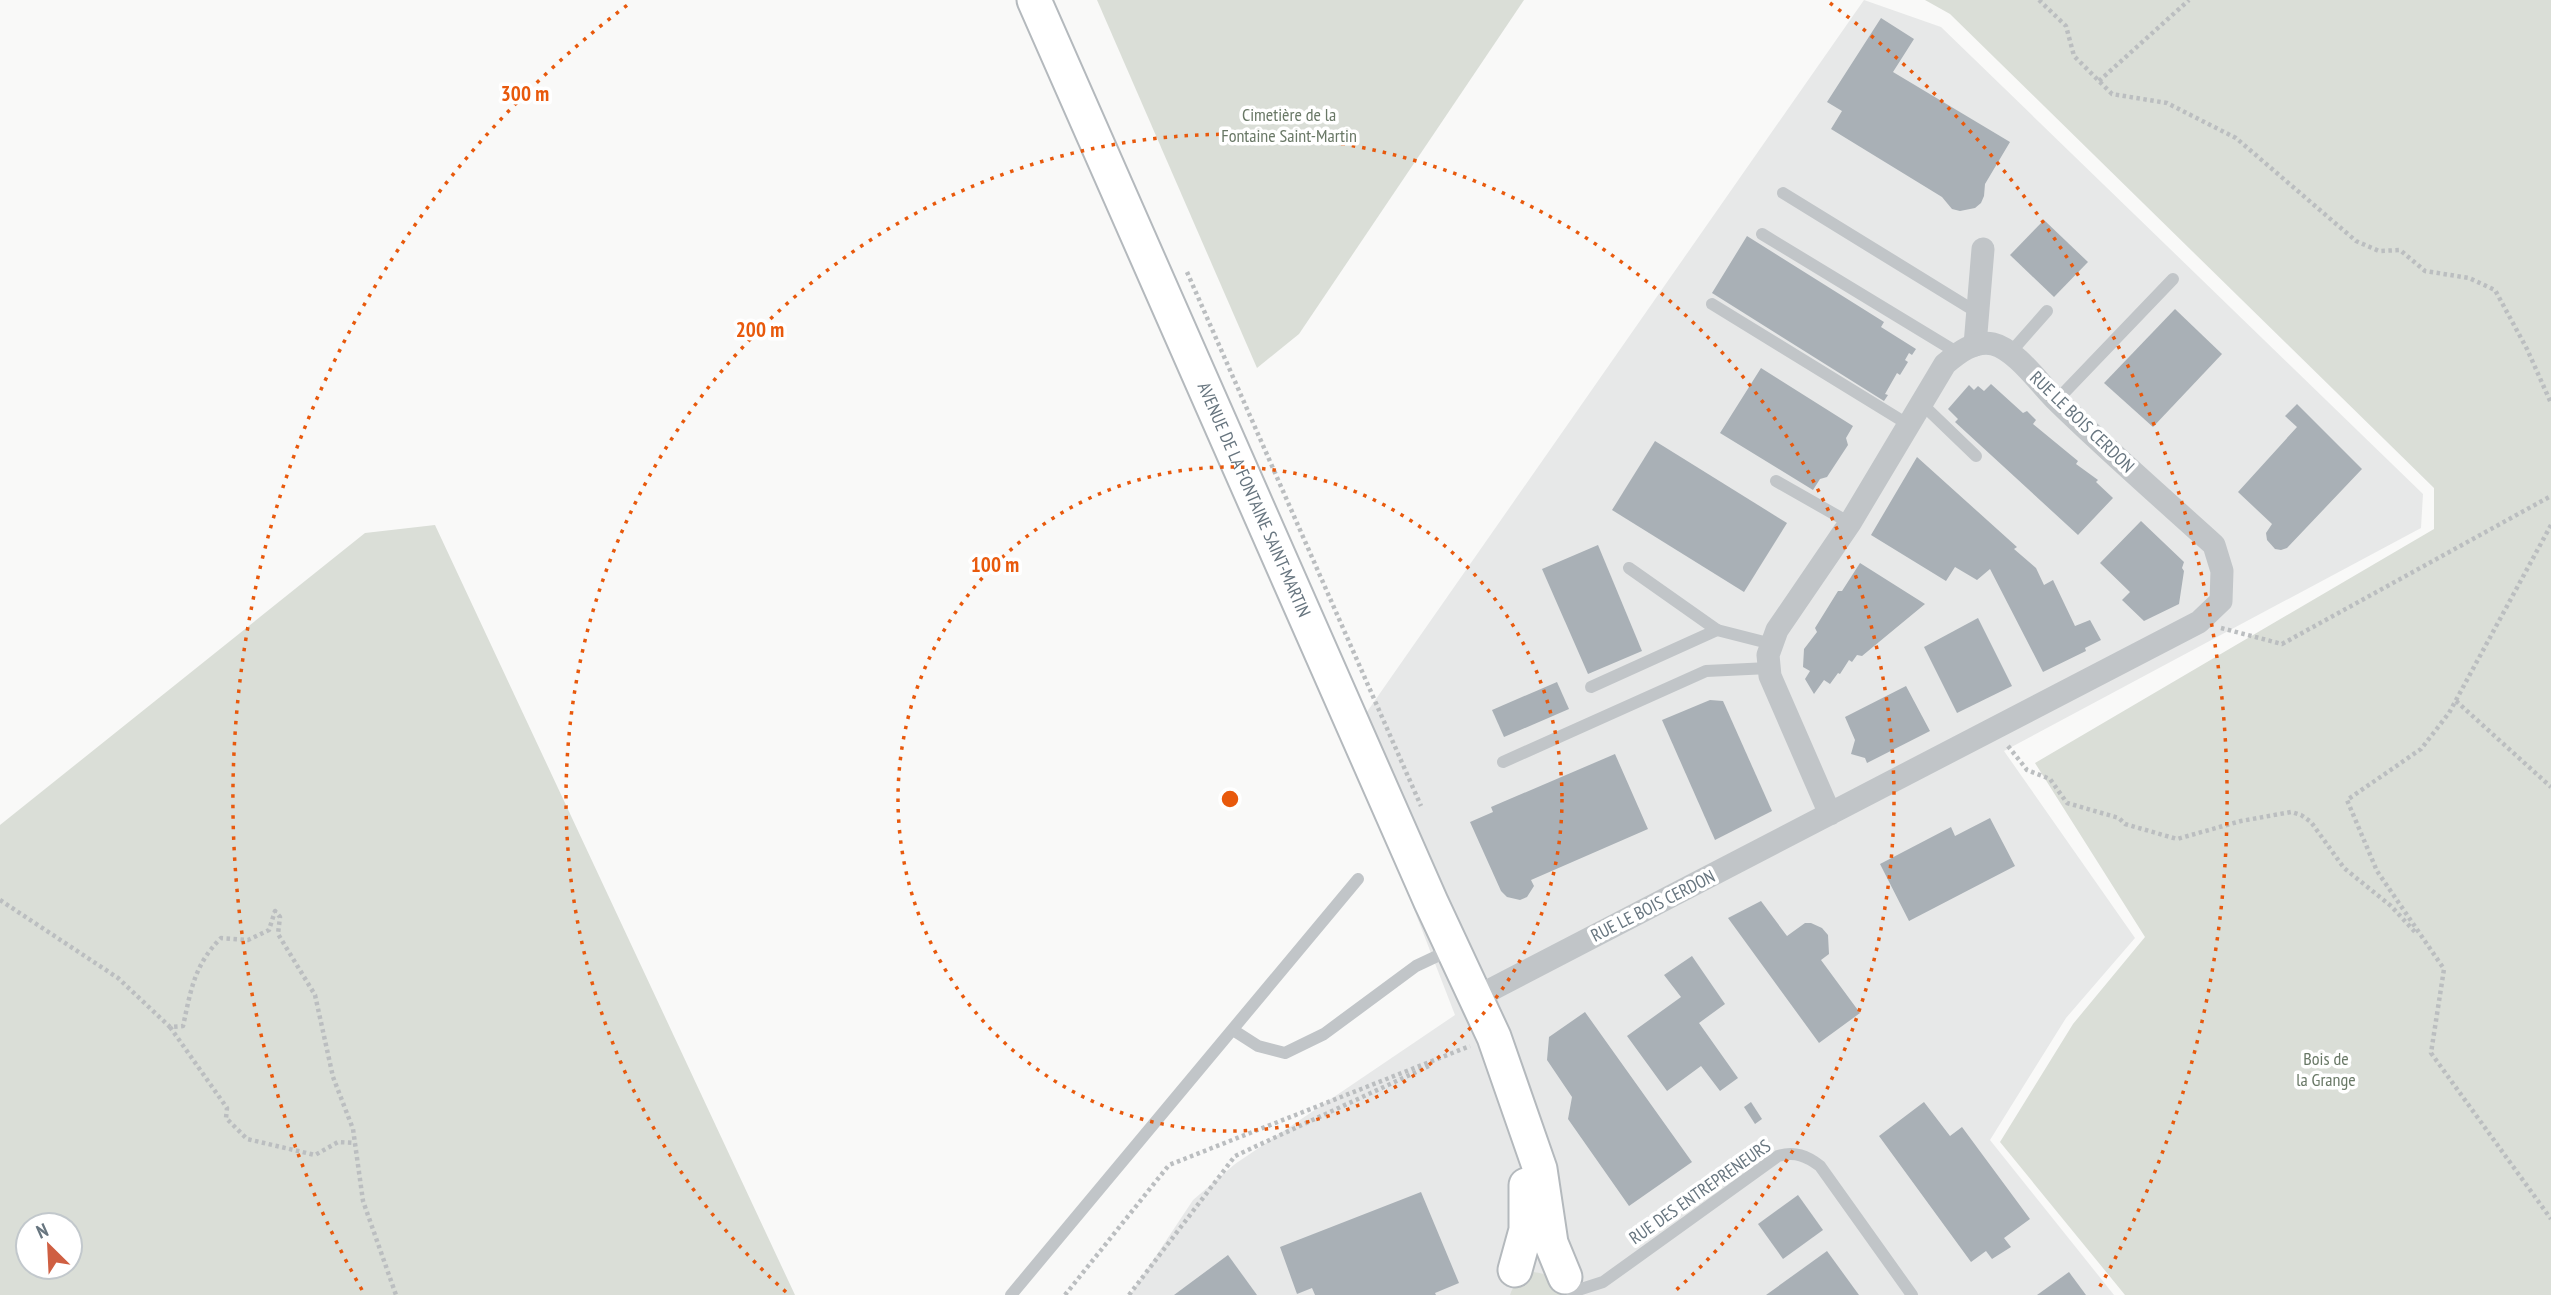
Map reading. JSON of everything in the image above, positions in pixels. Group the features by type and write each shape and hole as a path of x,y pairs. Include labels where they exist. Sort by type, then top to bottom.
{"main road":[{"name":"AVENUE DE LA FONTAINE SAINT-MARTIN","path":"1034,0 1475,998 1482,1042 1527,1138"},
{"path":"1508,1282 1526,1230 1527,1138"},
{"path":"1527,1138 1540,1169 1551,1243 1570,1288"},
{"path":"1508,1282 1526,1265 1539,1264 1552,1267 1570,1288"}],"street":[{"path":"1966,349 1978,313 1983,249"},
{"path":"1830,814 1770,676 1768,655 1777,630 1850,523 1945,365 1966,349 1993,344 2010,353"},
{"name":"RUE LE BOIS CERDON","path":"1475,998 2199,622 2221,601 2222,571 2214,545 2010,353"}],"lane":[{"path":"1783,193 1978,313"},
{"path":"1762,234 1966,349"},
{"path":"2057,400 2174,279"},
{"path":"1712,304 1909,425"},
{"path":"2010,353 2047,311"},
{"path":"1922,404 1976,456"},
{"path":"1776,481 1850,523"},
{"path":"1629,568 1717,630 1772,644"},
{"path":"1591,687 1717,630"},
{"path":"1503,762 1706,671 1769,668"},
{"path":"1011,1295 1358,880"},
{"path":"1233,1030 1258,1046 1285,1053 1324,1034 1416,966 1452,949"},
{"name":"RUE DES ENTREPRENEURS","path":"1570,1288 1603,1282 1778,1156 1789,1153 1811,1158 1820,1166 1912,1295"}],"path":[{"path":"2039,0 2066,26 2074,56 2112,94 2167,103 2236,138 2356,242 2379,251 2400,250 2426,271 2469,278 2495,290 2527,349 2551,403"},
{"path":"2099,81 2189,0"},
{"path":"2199,622 2282,644 2551,496"},
{"path":"2551,525 2456,701 2421,749 2347,800 2377,871 2444,969 2431,1053 2551,1219"},
{"path":"2456,701 2551,787"},
{"path":"1995,729 2027,770 2050,779 2067,803 2177,839 2241,821 2291,811 2301,815 2311,821 2344,868 2391,906 2425,943"},
{"path":"0,900 118,978 170,1027 227,1108 226,1118 247,1139 315,1155 338,1142 355,1143"},
{"path":"170,1027 183,1026 199,965 212,947 221,938 248,940 269,930 275,911 280,917 278,934 315,995 333,1077 353,1129 363,1201 396,1295"},
{"path":"1065,1295 1169,1165 1482,1042"},
{"path":"1129,1295 1235,1156 1482,1042"}],"shaded area":[{"path":"1864,0 1941,27 2423,494 2421,528 2004,751 2135,938 2066,1018 1990,1140 2114,1295 1130,1295 1193,1200 1235,1164 1455,1015 1348,739"}],"green space":[{"name":"Cimetière de la Fontaine Saint-Martin","path":"1097,0 1524,0 1299,334 1257,368"},
{"name":"Bois de la Grange","path":"1925,0 2551,0 2551,1295 2125,1295 2000,1142 2073,1024 2145,937 2035,763 2434,529 2434,488 1950,14"},
{"path":"435,525 795,1295 0,1295 0,825 365,533"},
{"path":"1533,1272 1552,1279 1562,1295 1510,1295 1518,1280"}],"building":[{"path":"1881,18 1914,39 1893,72 2010,142 1985,184 1981,203 1975,208 1960,211 1952,209 1942,197 1831,129 1842,111 1827,102"},
{"path":"2044,220 2088,262 2054,297 2010,255"},
{"path":"1747,236 1884,322 1881,327 1916,349 1912,355 1909,353 1905,360 1908,362 1900,375 1897,373 1884,401 1712,293"},
{"path":"2175,309 2222,354 2153,427 2104,383"},
{"path":"1761,368 1853,426 1846,438 1848,445 1827,477 1820,479 1813,490 1720,433"},
{"path":"1991,384 2023,413 2027,411 2036,420 2033,424 2078,461 2076,464 2098,480 2096,482 2113,498 2078,535 1955,422 1958,419 1948,409 1969,385 1974,390 1978,386 1984,391"},
{"path":"2297,404 2362,469 2287,548 2281,550 2275,549 2267,540 2266,533 2272,524 2238,492 2297,427 2285,416"},
{"path":"1655,441 1787,523 1744,592 1612,510"},
{"path":"1917,457 2017,547 2014,549 2036,568 2044,585 2053,580 2075,626 2090,620 2101,640 2085,648 2086,651 2043,672 1990,569 1977,580 1955,567 1946,581 1871,535"},
{"path":"2141,521 2184,562 2179,604 2144,621 2122,600 2130,592 2100,563"},
{"path":"1598,545 1642,651 1588,674 1542,569"},
{"path":"1860,563 1925,604 1862,656 1857,655 1852,662 1849,660 1830,684 1824,680 1814,694 1805,679 1810,671 1803,667 1804,649 1817,632 1815,628 1838,591 1842,591"},
{"path":"1978,618 2012,686 1957,713 1924,647"},
{"path":"1557,682 1569,709 1504,737 1492,710"},
{"path":"1906,686 1930,731 1867,763 1865,758 1851,754 1855,740 1845,717"},
{"path":"1710,700 1723,701 1772,811 1715,840 1662,720"},
{"path":"1615,754 1648,829 1531,880 1534,886 1527,897 1520,900 1507,897 1501,891 1470,822 1493,812 1491,807"},
{"path":"1990,818 2015,866 1909,921 1880,864 1951,827 1955,836"},
{"path":"1761,901 1787,936 1805,923 1822,928 1828,935 1829,954 1821,960 1860,1013 1819,1043 1728,918"},
{"path":"1692,956 1725,1004 1699,1023 1738,1078 1720,1091 1701,1066 1667,1091 1627,1036 1681,997 1664,975"},
{"path":"1585,1012 1692,1162 1629,1206 1568,1119 1572,1097 1547,1060 1549,1037"},
{"path":"1751,1102 1762,1119 1755,1124 1744,1107"},
{"path":"1924,1102 1950,1136 1962,1127 2030,1219 2004,1238 2011,1247 1992,1259 1986,1251 1971,1262 1879,1136"},
{"path":"1421,1192 1459,1283 1435,1293 1436,1295 1315,1295 1312,1288 1297,1294 1280,1247"},
{"path":"1798,1195 1823,1230 1783,1259 1758,1224"},
{"path":"1827,1251 1859,1295 1766,1295"},
{"path":"1228,1255 1257,1295 1174,1295"},
{"path":"2069,1272 2086,1295 2037,1295"}]}
